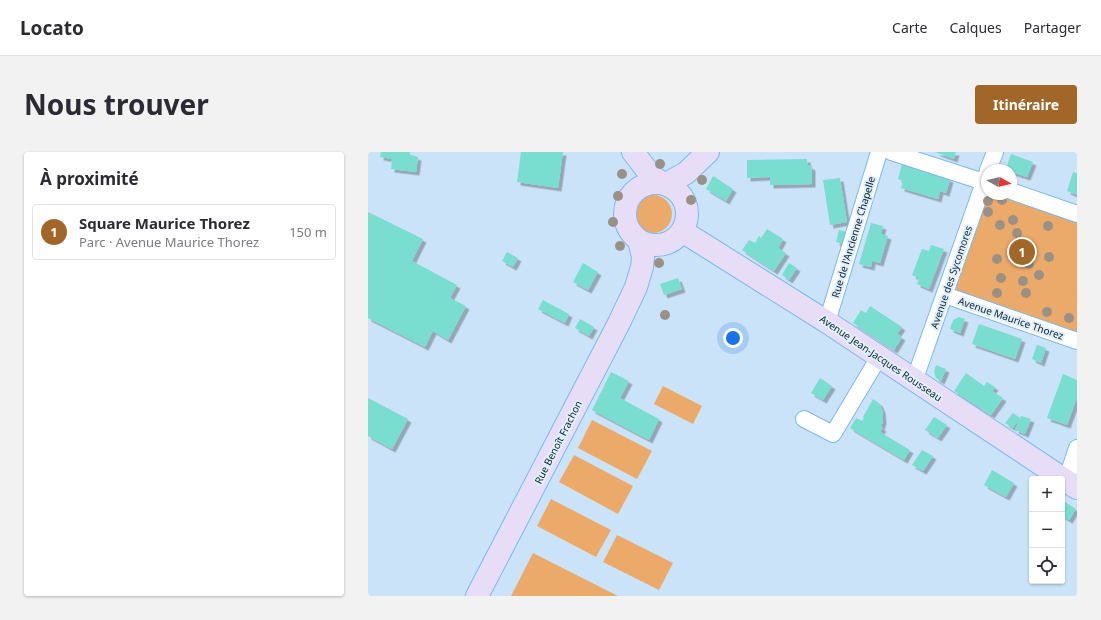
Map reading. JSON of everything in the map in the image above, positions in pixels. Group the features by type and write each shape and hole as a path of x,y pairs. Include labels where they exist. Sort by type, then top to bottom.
{"main road":[{"path":"632,152 650,174 663,183 675,188 684,199 687,208 687,218 674,237 659,252 647,273 636,287"},
{"path":"632,152 638,178 637,189"},
{"path":"674,237 650,245 639,240 630,232 625,221 626,205 629,197 637,189 647,183 663,183 686,173 704,156"},
{"path":"684,199 691,184 695,170 704,156"},
{"name":"Avenue Jean-Jacques Rousseau","path":"674,237 827,322 1071,485"},
{"path":"636,287 643,257 639,240"},
{"name":"Rue Benoît Frachon","path":"478,596 619,323 636,287"}],"street":[{"name":"Rue de l'Ancienne Chapelle","path":"827,322 879,152"},
{"path":"891,152 981,175"},
{"name":"Avenue des Sycomores","path":"991,164 995,152"},
{"path":"1017,193 1077,214"},
{"name":"Avenue des Sycomores","path":"914,381 981,194"},
{"name":"Avenue Maurice Thorez","path":"945,294 1077,341"},
{"path":"804,419 833,434 879,357"},
{"path":"1071,485 1077,448"}],"shaded area":[{"path":"653,195 663,198 669,204 672,214 669,224 663,230 653,233 643,230 637,224 634,214 637,204 643,198"},
{"path":"1017,197 1077,218 1077,334 955,291 954,286 986,200 1017,200"},
{"path":"663,386 702,406 693,424 654,404"},
{"path":"592,420 652,451 637,479 578,448"},
{"path":"574,455 633,486 618,514 559,482"},
{"path":"551,499 611,530 596,557 537,526"},
{"path":"617,535 673,563 659,590 603,562"},
{"path":"533,553 618,596 511,596"}],"building":[{"path":"381,152 410,152 410,155 418,157 416,172 391,169 392,159 380,157"},
{"path":"521,152 563,152 558,188 517,182"},
{"path":"935,152 956,152 954,159"},
{"path":"1011,154 1033,162 1027,177 1017,174 1017,164 1008,164"},
{"path":"807,159 808,165 812,167 812,184 770,185 770,177 747,178 747,160"},
{"path":"902,164 950,179 946,193 940,191 938,199 901,188 903,181 898,179"},
{"path":"1073,172 1077,173 1077,195 1067,191"},
{"path":"713,176 733,189 726,201 706,189"},
{"path":"840,178 847,222 830,225 823,180"},
{"path":"368,212 423,239 412,261 457,285 450,298 466,306 448,340 433,331 425,347 368,318"},
{"path":"871,223 883,226 881,234 888,236 880,263 872,261 871,267 859,264"},
{"path":"767,229 783,239 778,248 786,253 774,271 742,250 749,240 755,243 759,236 761,238"},
{"path":"839,230 847,232 843,244 836,242"},
{"path":"931,245 944,249 929,289 917,284 919,278 912,275 922,249 929,251"},
{"path":"507,252 518,258 513,267 502,261"},
{"path":"583,263 598,272 588,290 573,282"},
{"path":"789,263 797,268 789,280 782,275"},
{"path":"678,278 682,289 664,295 660,284"},
{"path":"543,300 569,314 565,323 538,309"},
{"path":"870,306 902,327 897,334 902,337 894,350 853,323 861,310 866,313"},
{"path":"959,317 965,319 960,333 950,329 953,320"},
{"path":"580,319 594,327 589,336 575,328"},
{"path":"979,324 1022,339 1015,359 972,344"},
{"path":"1037,345 1046,348 1041,363 1032,359"},
{"path":"936,365 946,369 941,381 936,378 934,372"},
{"path":"611,372 629,381 620,398 659,419 649,440 592,410"},
{"path":"966,373 984,386 987,382 995,387 992,391 1003,398 991,415 954,391"},
{"path":"1063,374 1077,380 1077,398 1067,425 1047,418"},
{"path":"820,378 832,386 823,400 811,393"},
{"path":"368,398 408,419 392,449 368,436"},
{"path":"873,399 879,403 882,409 883,420 881,427 883,428 880,432 910,450 904,460 850,428 856,418 862,421"},
{"path":"1013,413 1020,418 1013,428 1005,423"},
{"path":"1021,416 1031,419 1025,434 1015,430"},
{"path":"934,417 947,425 938,438 925,430"},
{"path":"922,450 933,456 923,471 912,465"},
{"path":"992,470 1014,483 1006,497 984,485"},
{"path":"1065,502 1076,509 1069,520 1065,518"}],"place":[{"name":"Square Maurice Thorez","path":"1022,252"}]}
